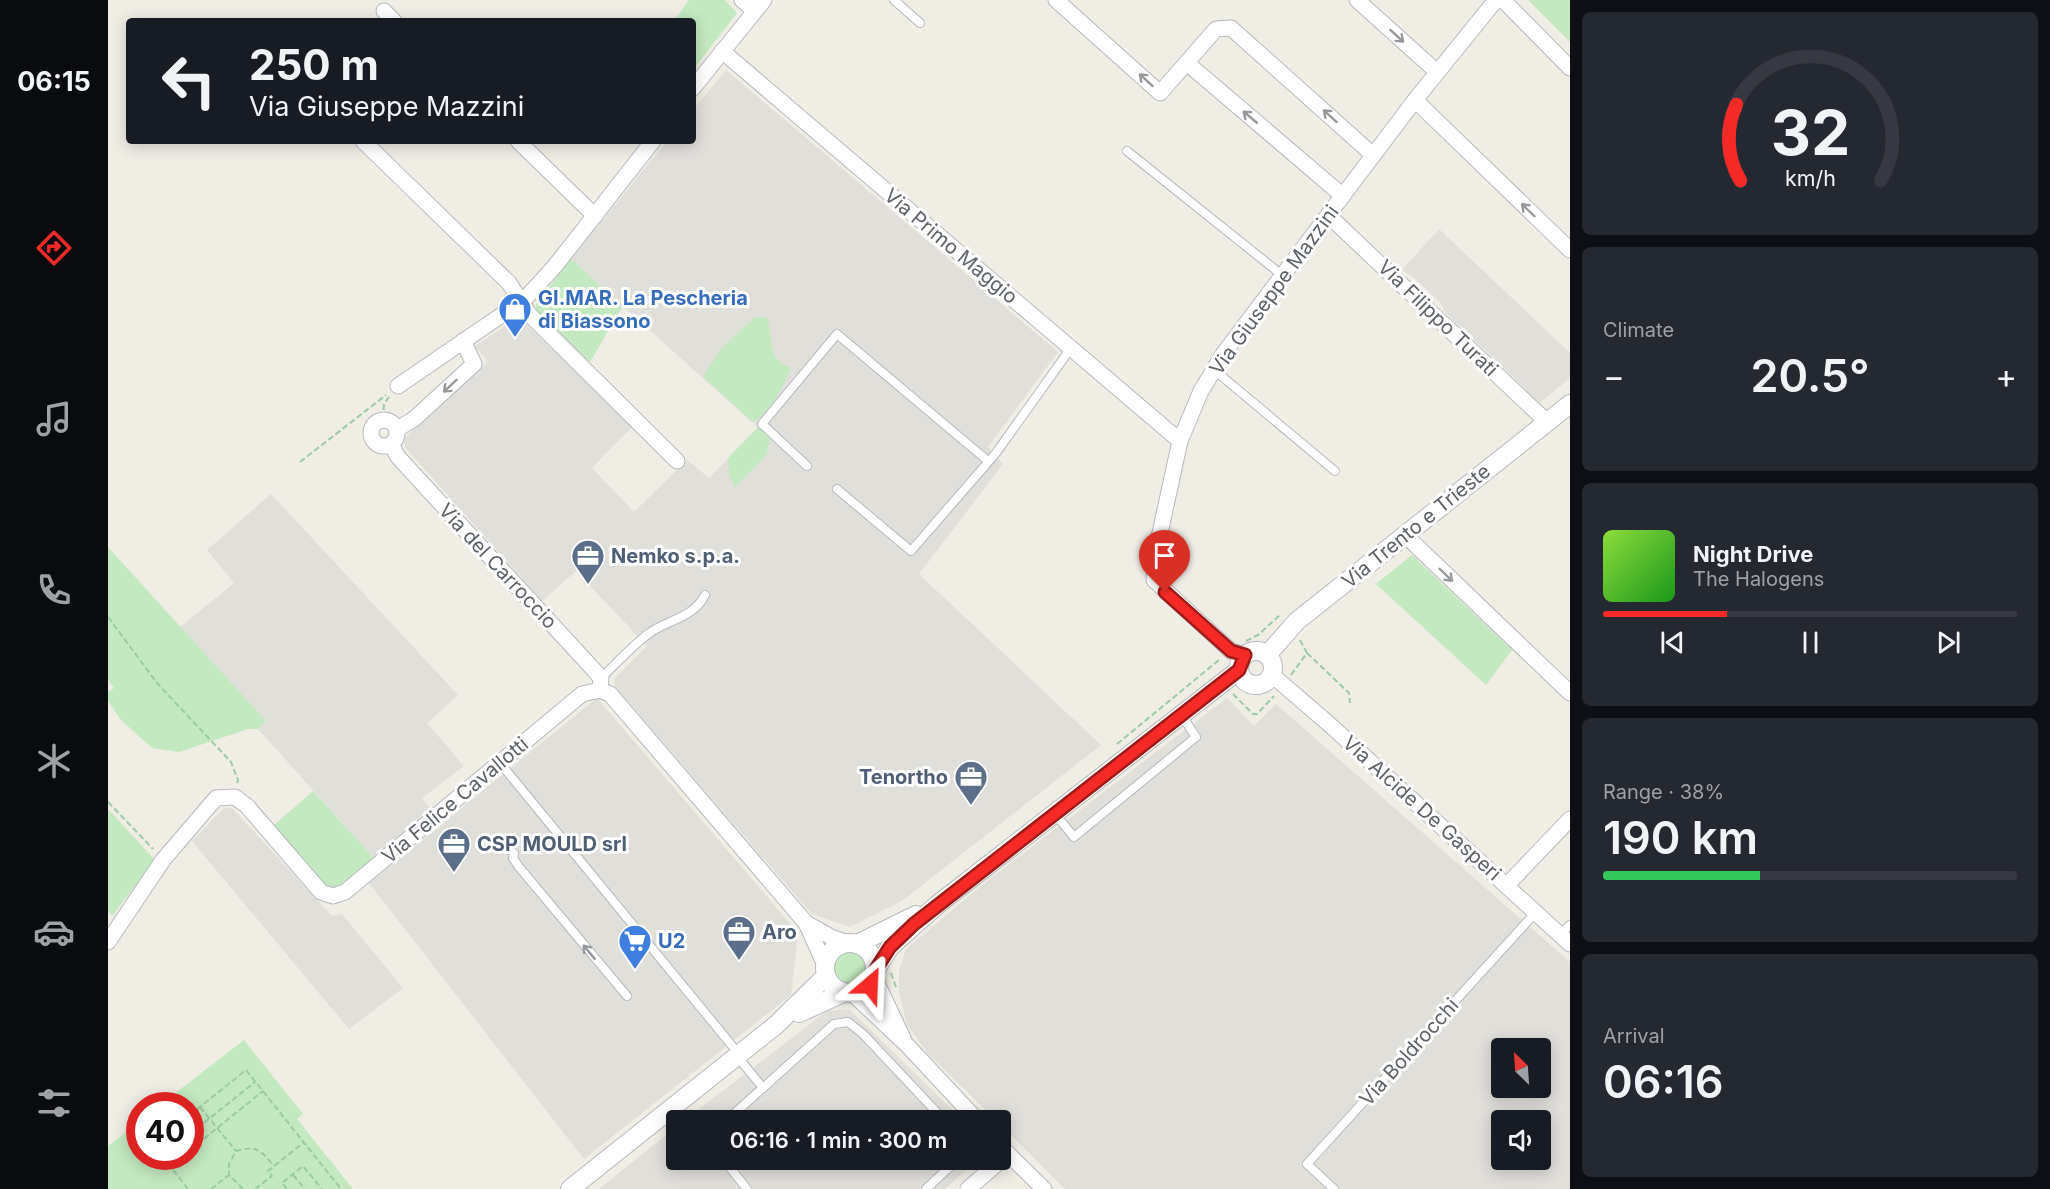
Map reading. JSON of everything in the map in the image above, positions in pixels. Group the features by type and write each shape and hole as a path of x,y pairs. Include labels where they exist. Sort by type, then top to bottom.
{"street":[{"path":"696,84 759,6 742,0"},
{"path":"1056,0 1160,93 1216,29 1231,28 1373,155"},
{"path":"1357,0 1437,72"},
{"name":"Via Giuseppe Mazzini","path":"1238,659 1154,580 1155,556 1180,441 1213,369 1282,274 1415,100 1496,0"},
{"path":"1503,0 1570,68"},
{"name":"Via Primo Maggio","path":"722,51 1180,441"},
{"name":"Via Giuseppe Mazzini","path":"1186,63 1343,196"},
{"path":"1415,100 1570,250"},
{"path":"366,144 509,283 531,315 677,461"},
{"path":"521,144 595,216"},
{"path":"398,386 521,302 555,266 651,144"},
{"name":"Via Filippo Turati","path":"1328,215 1547,422"},
{"path":"397,429 414,419 474,364 463,341"},
{"name":"Via Trento e Trieste","path":"1267,655 1298,621 1404,534 1570,404"},
{"path":"383,419 392,422 397,429 396,438 391,444 382,446 372,439 372,426 383,419"},
{"name":"Via del Carroccio","path":"391,444 398,457 600,684"},
{"path":"1404,534 1570,693"},
{"path":"776,1025 870,985 890,947 937,905 1180,714 1238,659 1254,651 1267,655 1273,664 1272,675 1264,683 1254,685 1244,680 1238,659"},
{"name":"Via Alcide De Gasperi","path":"1272,675 1536,912 1567,934"},
{"path":"600,684 806,923 832,987 848,993 906,1044 968,1110"},
{"name":"Via Felice Cavallotti","path":"235,796 247,806 321,892 333,896 345,892 582,694 600,684"},
{"path":"108,942 163,860 216,798 235,796"},
{"path":"1507,885 1570,819"},
{"path":"570,1189 776,1025 825,970 832,950 937,905"},
{"path":"806,923 831,937 867,948 874,957 875,973 906,1044"},
{"path":"1011,1157 1044,1189"},
{"path":"968,1189 986,1170"}],"lane":[{"path":"894,0 920,23"},
{"path":"1127,151 1282,274"},
{"path":"807,466 762,424 837,334 988,461"},
{"path":"837,489 911,551 988,461 1071,348"},
{"path":"1213,369 1335,471"},
{"path":"600,684 650,632 675,622 701,603 705,595"},
{"path":"1054,813 1074,837 1196,738 1180,714"},
{"path":"500,763 763,1088"},
{"path":"514,853 513,858 519,867 627,996"},
{"name":"Via Boldrocchi","path":"1334,1189 1307,1164 1536,912"},
{"path":"738,1110 834,1024 848,1023 863,1034 935,1110"},
{"path":"732,1170 747,1189"},
{"path":"926,1189 946,1170"}],"path":[{"path":"383,419 384,404 398,386"},
{"path":"300,462 398,386"},
{"path":"1109,750 1238,659 1258,635 1289,607"},
{"path":"108,617 157,683 231,762 238,780 235,796"},
{"path":"1307,654 1349,693 1350,703"},
{"path":"108,802 163,860"},
{"path":"204,1104 246,1070 341,1189"},
{"path":"204,1123 255,1082"},
{"path":"204,1139 263,1092"},
{"path":"204,1112 236,1151"},
{"path":"255,1189 272,1176 268,1171 304,1142"},
{"path":"243,1189 229,1175 229,1164 236,1151 251,1147 261,1152 274,1166"},
{"path":"287,1189 282,1183 303,1166 322,1189"},
{"path":"172,1170 188,1189"},
{"path":"293,1174 304,1189"},
{"path":"211,1189 229,1175"},
{"path":"261,1184 265,1189"}],"shaded area":[{"path":"726,70 1058,352 988,447 1003,464 919,574 1101,745 902,901 850,927 812,914 615,687 614,679 647,646 576,571 542,601 405,447 404,438 488,362 475,346 519,317 632,427 592,468 634,512 687,460 709,478 758,428 571,259 665,144 696,144 696,106"},
{"path":"1439,229 1570,353 1570,378 1540,403 1445,312 1440,302 1402,270"},
{"path":"271,494 458,695 427,723 464,766 422,798 430,808 374,858 258,729 266,721 179,628 234,583 207,550"},
{"path":"597,698 798,933 791,995 584,1159 369,883"},
{"path":"1227,698 1254,726 1276,704 1570,962 1570,1189 1065,1189 1011,1135 1011,1110 986,1110 927,1053 907,1024 899,993 899,971 906,949 987,881"},
{"path":"224,808 232,808 332,916 342,914 403,988 349,1029 192,841"},
{"path":"849,1009 953,1110 698,1110 827,1011"},
{"path":"666,1135 666,1170 967,1170 945,1189 599,1189"}],"green space":[{"path":"689,0 725,0 737,13 696,66 696,18 674,18"},
{"path":"1528,0 1570,0 1570,42"},
{"path":"571,259 623,306 590,362 536,313 536,304"},
{"path":"755,317 767,317 774,354 783,364 791,367 776,398 766,412 753,422 703,377 721,349"},
{"path":"758,427 770,439 767,454 735,488 729,474 728,458"},
{"path":"108,547 266,721 258,729 248,729 179,752 152,748 121,720 108,701 108,692 114,688 108,680"},
{"path":"1412,555 1512,650 1486,685 1376,584"},
{"path":"313,791 374,858 336,889 327,887 273,826"},
{"path":"108,809 155,860 112,916 108,911"},
{"path":"851,951 864,956 869,969 864,982 851,987 838,982 833,969 838,956"},
{"path":"244,1040 303,1114 297,1119 353,1189 108,1189 108,1146 126,1132 126,1170 204,1170 204,1092 177,1092"}],"place":[{"name":"GI.MAR. La Pescheria di Biassono","path":"515,338"},
{"name":"Nemko s.p.a.","path":"588,585"},
{"name":"Tenortho","path":"971,806"},
{"name":"CSP MOULD srl","path":"454,873"},
{"name":"Aro","path":"739,961"},
{"name":"U2","path":"635,970"}],"route":[{"path":"870,985 876,969 890,947 914,924 1239,670 1239,664 1245,655 1231,651 1165,592"}]}
